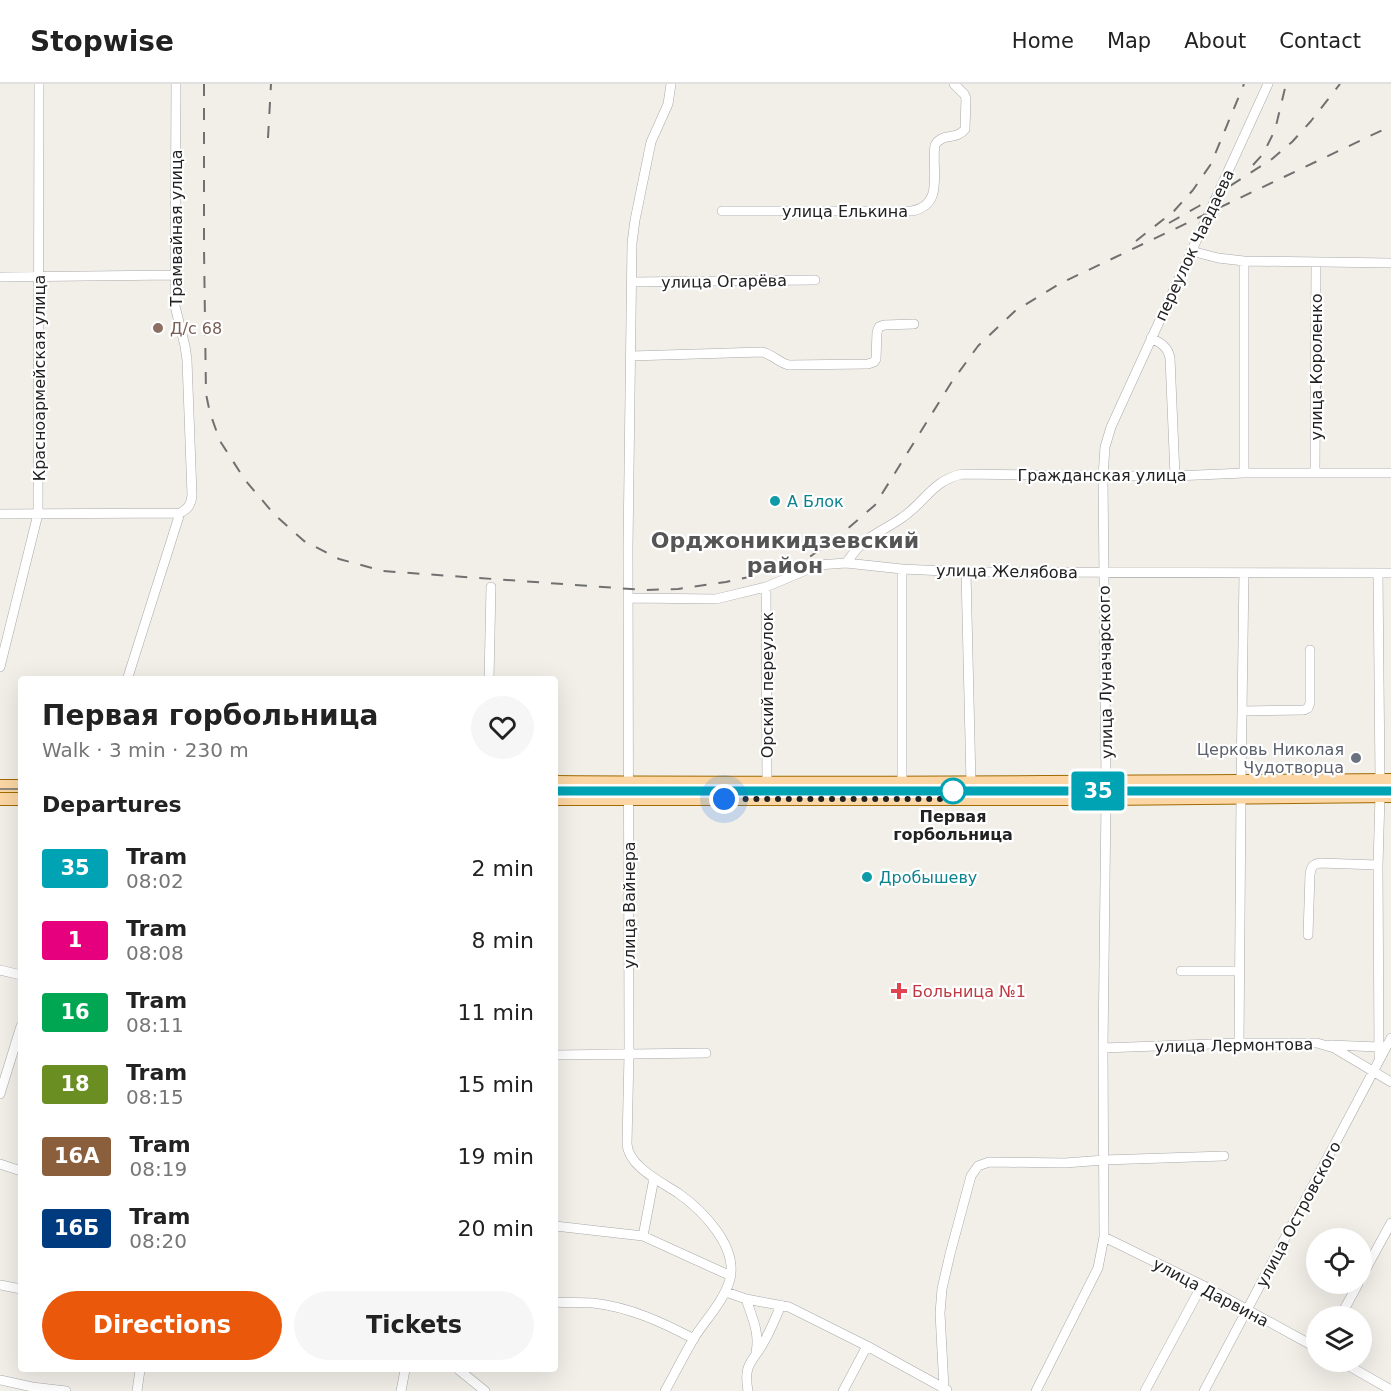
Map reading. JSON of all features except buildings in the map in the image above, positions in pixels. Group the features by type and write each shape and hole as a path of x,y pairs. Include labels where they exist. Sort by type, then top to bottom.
{"main road":[{"path":"558,782 1106,783 1385,780"},
{"name":"улица Луначарского","path":"1106,783 1106,799"},
{"path":"0,786 18,786"},
{"path":"558,799 1106,799 1385,796"},
{"path":"0,799 18,799"}],"street":[{"name":"Красноармейская улица","path":"0,667 38,514 39,84"},
{"name":"Трамвайная улица","path":"128,676 180,513 189,507 192,495 187,360 175,306 176,84"},
{"name":"улица Вайнера","path":"665,1391 694,1339 726,1292 731,1276 725,1245 715,1229 696,1207 654,1179 630,1157 627,1150 629,1054 628,547 632,243 651,142 668,104 671,84"},
{"name":"улица Елькина","path":"722,211 912,212 920,210 933,198 935,145 940,138 958,135 965,129 966,98 954,84"},
{"name":"переулок Чаадаева","path":"1175,476 1169,351 1151,338 1268,84"},
{"path":"1191,250 1218,258 1244,261 1391,263"},
{"path":"1244,261 1244,473"},
{"name":"улица Короленко","path":"1315,472 1317,262"},
{"path":"0,278 174,275"},
{"name":"улица Огарёва","path":"632,282 815,280"},
{"path":"632,356 762,352 789,365 868,364 876,359 879,327 914,324"},
{"name":"улица Луначарского","path":"1106,783 1103,476 1105,447 1111,427 1151,338"},
{"name":"Гражданская улица","path":"846,563 859,546 904,517 942,482 962,474 1175,476 1315,472 1391,473"},
{"path":"0,514 180,513"},
{"name":"улица Желябова","path":"629,598 716,599 766,587 818,565 846,563 966,572 1391,573"},
{"path":"902,569 902,782"},
{"path":"966,572 971,782"},
{"path":"1241,781 1244,573"},
{"path":"1378,573 1385,780"},
{"path":"489,676 491,587"},
{"name":"Орский переулок","path":"766,587 767,783"},
{"path":"1242,711 1304,710 1308,708 1310,650"},
{"path":"1379,1059 1378,865 1385,796"},
{"path":"1239,1043 1241,798"},
{"name":"улица Луначарского","path":"1036,1391 1098,1268 1104,1237 1103,1048 1106,799"},
{"path":"1308,936 1310,874 1313,866 1320,863 1378,865"},
{"path":"0,970 18,974"},
{"path":"1181,971 1239,971"},
{"path":"0,1094 18,1037"},
{"name":"улица Островского","path":"1204,1391 1391,1038"},
{"name":"улица Лермонтова","path":"1103,1048 1239,1043 1317,1043 1334,1048 1391,1083"},
{"path":"1325,1044 1379,1047"},
{"path":"558,1055 706,1053"},
{"path":"945,1390 940,1313 942,1289 974,1170 978,1166 989,1162 1065,1163 1224,1156"},
{"path":"0,1164 18,1170"},
{"path":"643,1236 654,1179"},
{"path":"1372,1258 1391,1223"},
{"path":"558,1226 643,1236 731,1276"},
{"name":"улица Дарвина","path":"1104,1237 1202,1285 1306,1342"},
{"path":"0,1285 18,1288"},
{"path":"1145,1391 1202,1285"},
{"path":"726,1292 796,1310 867,1346 945,1390"},
{"path":"746,1299 757,1335 758,1344 755,1354"},
{"path":"558,1302 593,1304 636,1312 694,1339"},
{"path":"748,1391 747,1369 764,1342 781,1305"},
{"path":"843,1391 867,1346"},
{"path":"137,1391 140,1372"},
{"path":"401,1391 405,1372"},
{"path":"461,1372 485,1391"},
{"path":"1359,1372 1391,1390"},
{"path":"0,1380 66,1391"}],"tram line":[{"path":"558,788 1391,787"},
{"path":"0,789 18,789"},
{"name":"35","path":"558,791 1391,791"}],"railway":[{"path":"204,84 206,394 220,441 245,480 274,514 304,541 339,559 383,571 644,590 678,589 726,582 772,572 811,556 875,505 951,383 978,346 1015,311 1059,284 1391,126"},
{"path":"268,138 271,84"},
{"path":"1136,241 1174,211 1193,190 1211,164 1244,84"},
{"path":"1253,165 1263,154 1275,130 1286,84"},
{"path":"1169,223 1272,159 1292,142 1340,84"}],"place":[{"name":"Д/с 68","path":"158,328"},
{"name":"А Блок","path":"775,501"},
{"name":"Церковь Николая Чудотворца","path":"1356,758"},
{"name":"Первая горбольница","path":"953,791"},
{"name":"Дробышеву","path":"867,877"},
{"name":"Больница №1","path":"899,991"}],"district":[{"name":"Орджоникидзевский район","path":"785,552"}],"route":[{"path":"724,799 953,799 953,791"}]}
